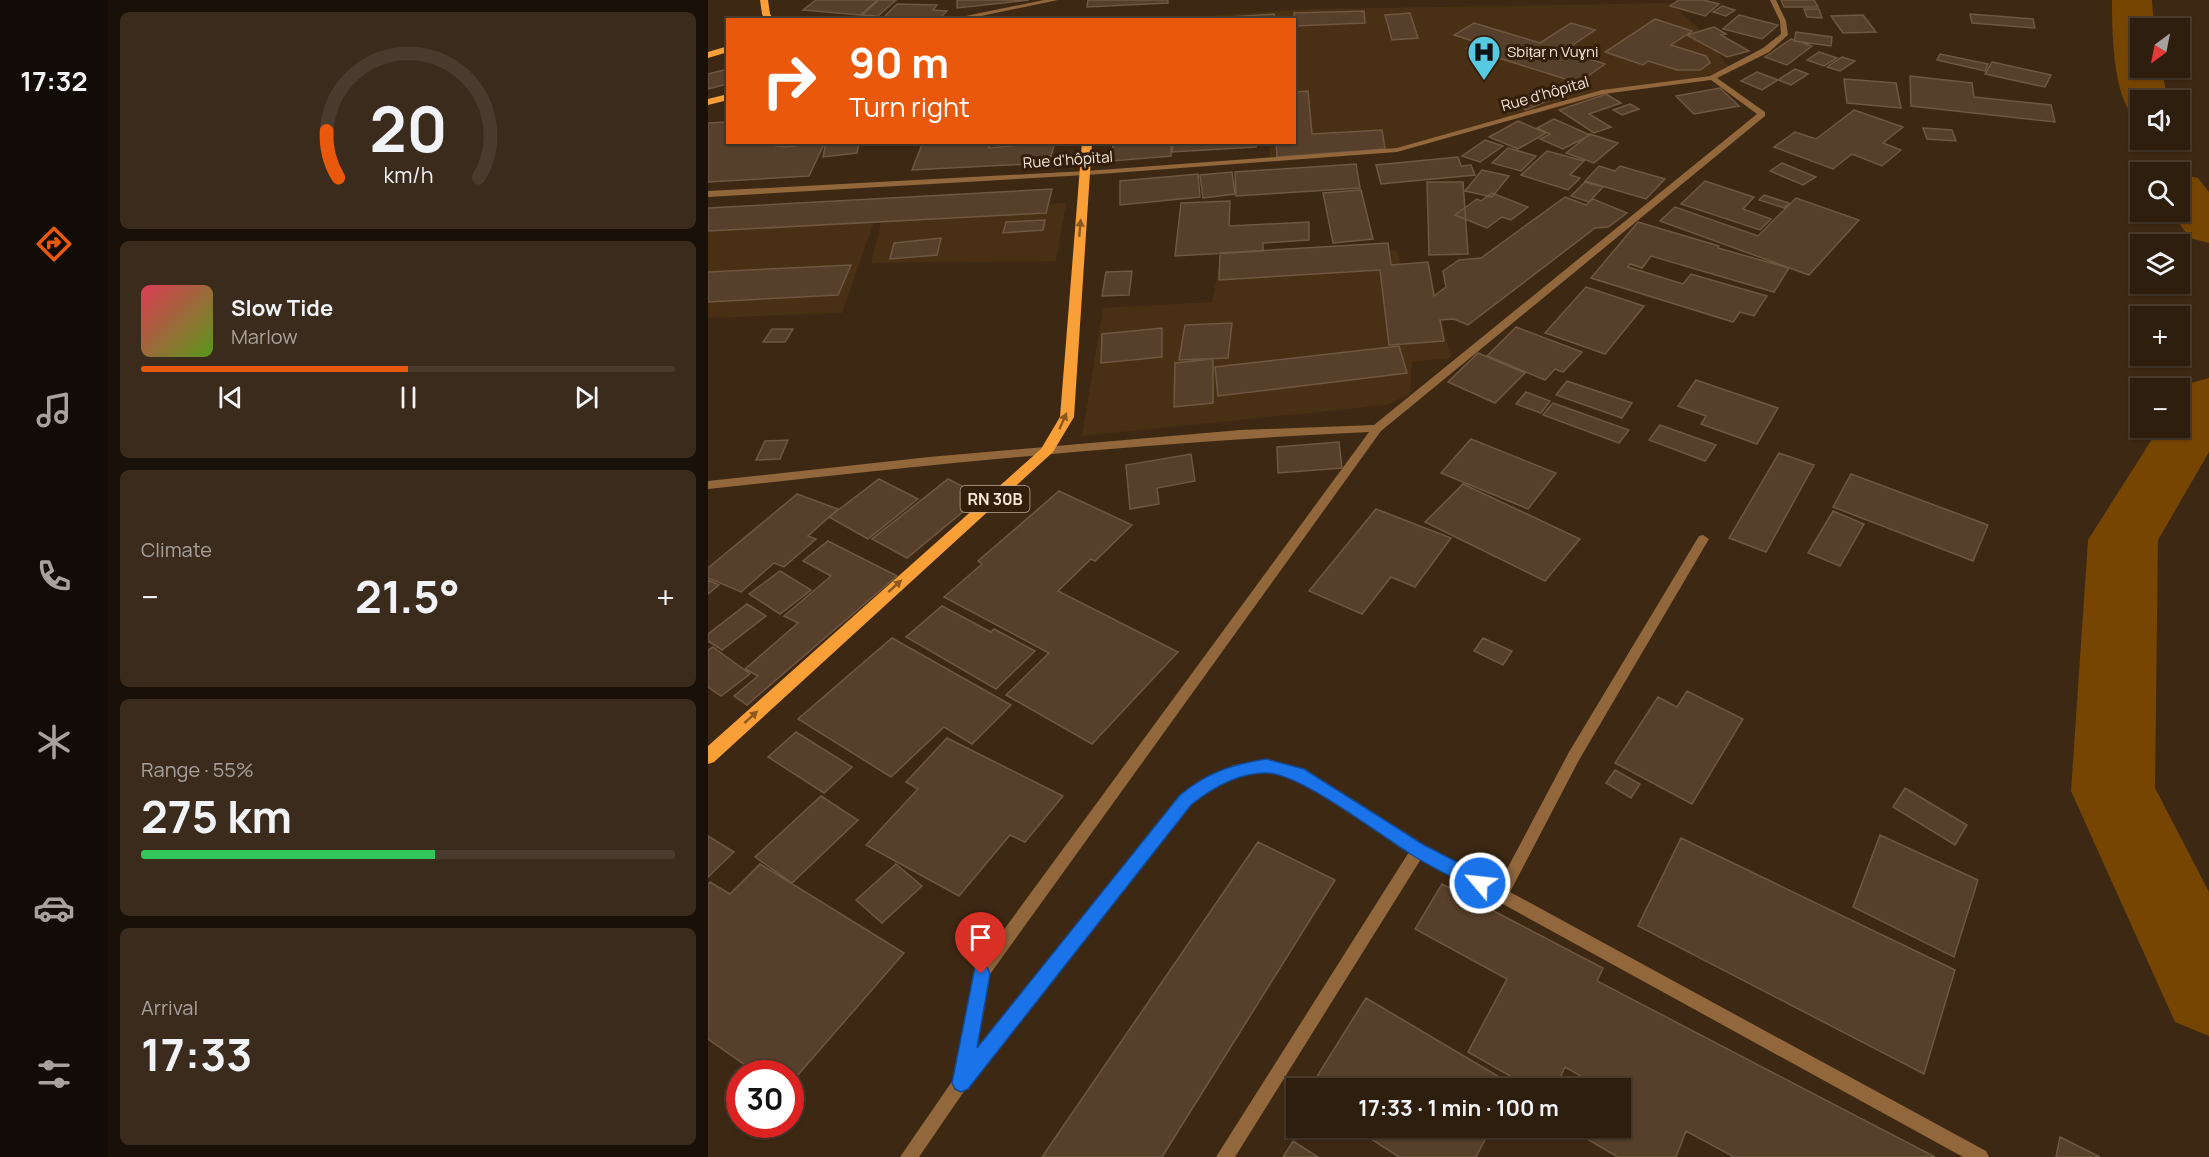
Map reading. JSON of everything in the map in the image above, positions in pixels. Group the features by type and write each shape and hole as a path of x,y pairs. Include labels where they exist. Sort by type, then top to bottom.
{"main road":[{"path":"764,0 769,18"},
{"path":"708,55 726,50"},
{"path":"708,102 726,98"},
{"name":"RN 30B","path":"708,757 1046,453 1067,417 1087,144"}],"street":[{"path":"960,18 1055,0"},
{"path":"961,1083 981,974 1377,428 1761,114 1712,78 1766,50 1785,35 1783,21 1773,0"},
{"name":"Rue d'hôpital","path":"708,194 1086,173 1397,150 1602,92 1712,78"},
{"path":"708,485 929,460 1046,453 1240,434 1377,428"},
{"path":"1501,894 1574,756 1703,539"},
{"path":"909,1157 961,1083 1185,800 1205,784 1234,771 1266,766 1299,774 1418,850 1980,1157"},
{"path":"1225,1157 1418,850"}],"shaded area":[{"name":"Sbiṭaṛ n Vuɣni","path":"1670,3 1696,26 1732,71 1617,92 1396,151 1270,161 1269,144 1296,144 1296,18 1176,18 1309,9"},
{"path":"1066,203 1056,261 871,263 884,211"},
{"path":"877,213 842,313 708,318 708,227"},
{"path":"1397,250 1404,275 1430,271 1451,358 1412,362 1410,394 1387,405 1082,436 1103,308 1212,302 1218,270"}],"building":[{"path":"816,0 878,0 860,15 803,10"},
{"path":"879,0 896,0 878,16 862,15"},
{"path":"957,0 1029,0 957,8"},
{"path":"1088,0 1168,0 1168,3 1087,7"},
{"path":"1679,0 1703,0 1719,4 1705,16 1670,6"},
{"path":"1781,0 1814,0 1818,7 1784,7"},
{"path":"897,4 937,5 933,10 947,11 940,18 883,18"},
{"path":"1722,6 1735,10 1726,16 1713,12"},
{"path":"1804,9 1819,9 1822,18 1807,17"},
{"path":"1364,11 1365,23 1296,26 1294,13"},
{"path":"1410,13 1418,38 1392,40 1385,15"},
{"path":"1274,14 1275,18 1213,18"},
{"path":"1970,14 2033,19 2035,28 1972,23"},
{"path":"1739,15 1778,25 1762,39 1723,29"},
{"path":"1863,15 1876,32 1843,33 1831,16"},
{"path":"1655,19 1692,31 1671,45 1706,56 1710,63 1700,70 1677,70 1648,61 1643,65 1605,52"},
{"path":"1474,23 1540,43 1571,23 1595,30 1564,51 1605,64 1578,83 1467,48 1476,42 1454,35"},
{"path":"1714,27 1726,34 1721,35 1749,51 1727,57 1687,35"},
{"path":"1796,32 1832,37 1831,46 1794,41"},
{"path":"1791,39 1812,46 1787,65 1765,57"},
{"path":"1819,52 1837,58 1824,66 1807,60"},
{"path":"1940,54 1988,64 1985,71 1937,60"},
{"path":"1842,57 1855,61 1840,71 1827,67"},
{"path":"1992,62 2051,75 2045,87 1985,74"},
{"path":"1795,69 1808,74 1791,85 1778,80"},
{"path":"726,70 726,84 708,89 708,74"},
{"path":"1757,72 1778,80 1762,90 1741,81"},
{"path":"1910,76 1972,83 1974,97 2051,105 2055,122 1911,106"},
{"path":"1844,79 1896,83 1901,108 1847,103"},
{"path":"1720,88 1739,106 1694,114 1676,96"},
{"path":"1546,89 1559,96 1526,110 1513,102"},
{"path":"1308,91 1312,134 1382,130 1385,149 1277,157 1276,144 1296,144 1296,92"},
{"path":"1606,94 1621,103 1589,114 1611,127 1594,133 1559,110"},
{"path":"1630,104 1639,109 1622,115 1613,110"},
{"path":"1854,110 1903,127 1883,143 1901,150 1882,166 1852,154 1833,169 1774,147 1795,132 1816,139"},
{"path":"1554,119 1590,135 1563,149 1540,139 1550,134 1537,128"},
{"path":"1518,121 1546,133 1518,149 1489,137"},
{"path":"726,122 726,144 777,144 776,146 787,147 824,144 809,176 708,182 708,123"},
{"path":"1923,128 1952,130 1956,141 1927,139"},
{"path":"1590,134 1618,143 1594,163 1566,153"},
{"path":"1485,140 1503,146 1480,162 1462,156"},
{"path":"826,144 859,144 857,153 823,157"},
{"path":"922,144 990,144 989,148 1054,144 1049,163 912,170"},
{"path":"1113,144 1171,144 1171,156 1112,161"},
{"path":"1173,144 1256,144 1256,147 1172,152"},
{"path":"1508,148 1536,156 1521,171 1492,163"},
{"path":"1547,151 1584,161 1570,175 1580,178 1568,190 1521,175"},
{"path":"1458,157 1461,166 1471,165 1475,175 1381,184 1376,165"},
{"path":"1782,163 1816,177 1803,185 1770,171"},
{"path":"1356,164 1360,188 1236,196 1235,172"},
{"path":"1599,166 1615,171 1620,166 1665,179 1646,199 1585,181"},
{"path":"1482,170 1509,176 1492,197 1465,191"},
{"path":"1232,172 1235,194 1203,198 1200,175"},
{"path":"1198,174 1200,197 1120,205 1120,181"},
{"path":"1705,181 1754,197 1743,209 1771,219 1760,230 1681,204"},
{"path":"1427,182 1463,182 1468,254 1429,255"},
{"path":"1585,182 1603,187 1589,202 1571,196"},
{"path":"1052,189 1046,213 708,231 708,208"},
{"path":"1361,190 1373,239 1333,243 1323,193"},
{"path":"1492,193 1528,207 1511,220 1502,217 1487,228 1455,215 1477,199 1481,201"},
{"path":"1764,195 1789,203 1784,208 1759,200"},
{"path":"1565,197 1586,205 1593,199 1627,213 1608,227 1595,228 1468,325 1454,319 1440,320 1444,341 1389,345 1380,270 1219,280 1220,253 1388,243 1391,265 1428,262 1434,296 1446,287 1443,271 1459,260 1481,258"},
{"path":"1796,198 1859,220 1809,275 1660,221 1675,207 1758,236"},
{"path":"1230,201 1229,226 1309,222 1309,240 1263,243 1263,251 1175,256 1181,203"},
{"path":"1045,220 1043,230 1003,233 1006,222"},
{"path":"1638,222 1789,268 1774,292 1651,256 1642,268 1630,264 1628,267 1683,284 1691,274 1767,296 1754,316 1740,312 1733,322 1591,278"},
{"path":"941,238 937,255 890,259 894,243"},
{"path":"851,265 838,295 708,302 708,272"},
{"path":"1132,271 1129,295 1102,296 1106,272"},
{"path":"1586,287 1644,306 1605,354 1545,333"},
{"path":"1232,323 1228,358 1179,360 1185,325"},
{"path":"1516,327 1582,352 1563,372 1555,369 1545,380 1487,356"},
{"path":"1162,328 1162,357 1101,363 1102,334"},
{"path":"772,329 793,329 785,342 763,342"},
{"path":"1399,346 1407,373 1218,396 1215,367"},
{"path":"1478,353 1525,373 1495,403 1448,382"},
{"path":"1213,359 1213,403 1174,407 1175,363"},
{"path":"1696,380 1778,408 1757,444 1701,424 1706,416 1678,406"},
{"path":"1567,381 1632,403 1622,418 1556,395"},
{"path":"1526,392 1550,401 1541,413 1516,404"},
{"path":"1553,403 1629,430 1619,443 1543,415"},
{"path":"1660,425 1716,445 1705,461 1649,440"},
{"path":"1471,439 1556,473 1528,509 1441,473"},
{"path":"788,440 780,459 756,460 765,441"},
{"path":"1339,442 1342,468 1278,473 1277,447"},
{"path":"1779,453 1814,465 1766,552 1729,538"},
{"path":"1191,454 1195,481 1157,488 1159,504 1130,509 1126,465"},
{"path":"1851,474 1988,525 1973,561 1833,507"},
{"path":"879,479 918,499 868,539 829,517"},
{"path":"948,479 982,496 907,558 872,539"},
{"path":"1463,484 1580,539 1545,581 1425,522"},
{"path":"1059,491 1132,525 1095,561 1091,559 1058,591 1178,652 1092,744 1006,695 1049,653 944,597 982,564 978,561"},
{"path":"797,494 838,509 808,536 816,539 784,567 774,563 741,592 708,578 708,568"},
{"path":"1376,509 1451,538 1415,587 1391,577 1362,614 1309,591"},
{"path":"1833,511 1864,524 1840,566 1808,553"},
{"path":"828,541 897,576 747,705 734,696 758,676 745,669 798,623 784,616 831,576 803,561"},
{"path":"780,571 811,590 780,614 749,594"},
{"path":"708,580 719,585 708,594"},
{"path":"747,604 766,616 722,650 708,641 708,634"},
{"path":"942,606 991,632 994,629 1035,651 996,689 906,637"},
{"path":"892,638 1011,705 972,744 944,727 891,777 798,719"},
{"path":"1483,638 1512,651 1503,665 1474,651"},
{"path":"713,647 750,674 721,696 708,687 708,650"},
{"path":"1687,691 1743,719 1692,804 1615,763 1658,697 1677,707"},
{"path":"796,732 852,767 824,793 768,757"},
{"path":"947,738 1063,796 1025,842 1010,835 959,896 866,845 918,789 906,782"},
{"path":"1615,770 1640,784 1631,798 1606,783"},
{"path":"1905,788 1967,825 1955,845 1893,807"},
{"path":"821,796 858,820 792,883 755,857"},
{"path":"1880,835 1978,880 1954,957 1853,907"},
{"path":"708,836 734,852 708,877"},
{"path":"1681,838 1955,970 1924,1074 1638,926"},
{"path":"1258,842 1335,880 1162,1157 1042,1157"},
{"path":"760,864 904,953 804,1068 804,1060 738,1060 708,1039 708,884 710,882 730,894"},
{"path":"896,864 922,886 882,923 856,900"},
{"path":"1442,884 1603,968 1597,981 1935,1157 1734,1157 1686,1131 1676,1157 1618,1157 1585,1138 1631,1138 1631,1078 1584,1078 1565,1067 1560,1078 1514,1078 1468,1052 1507,979 1415,929"},
{"path":"1366,998 1501,1078 1316,1078"},
{"path":"2060,1137 2100,1157 2056,1157"},
{"path":"1370,1138 1486,1138 1476,1157 1399,1157"},
{"path":"1293,1141 1318,1157 1283,1157"}],"waterway":[{"path":"2132,0 2133,37 2143,90"},
{"path":"2190,202 2209,227"},
{"path":"2209,398 2123,540 2113,791 2209,989"}],"place":[{"name":"Sbiṭaṛ n Vuɣni","path":"1484,81"}],"route":[{"path":"981,974 961,1083 1185,800 1205,784 1234,771 1266,766 1299,774 1418,850 1480,883"}]}
